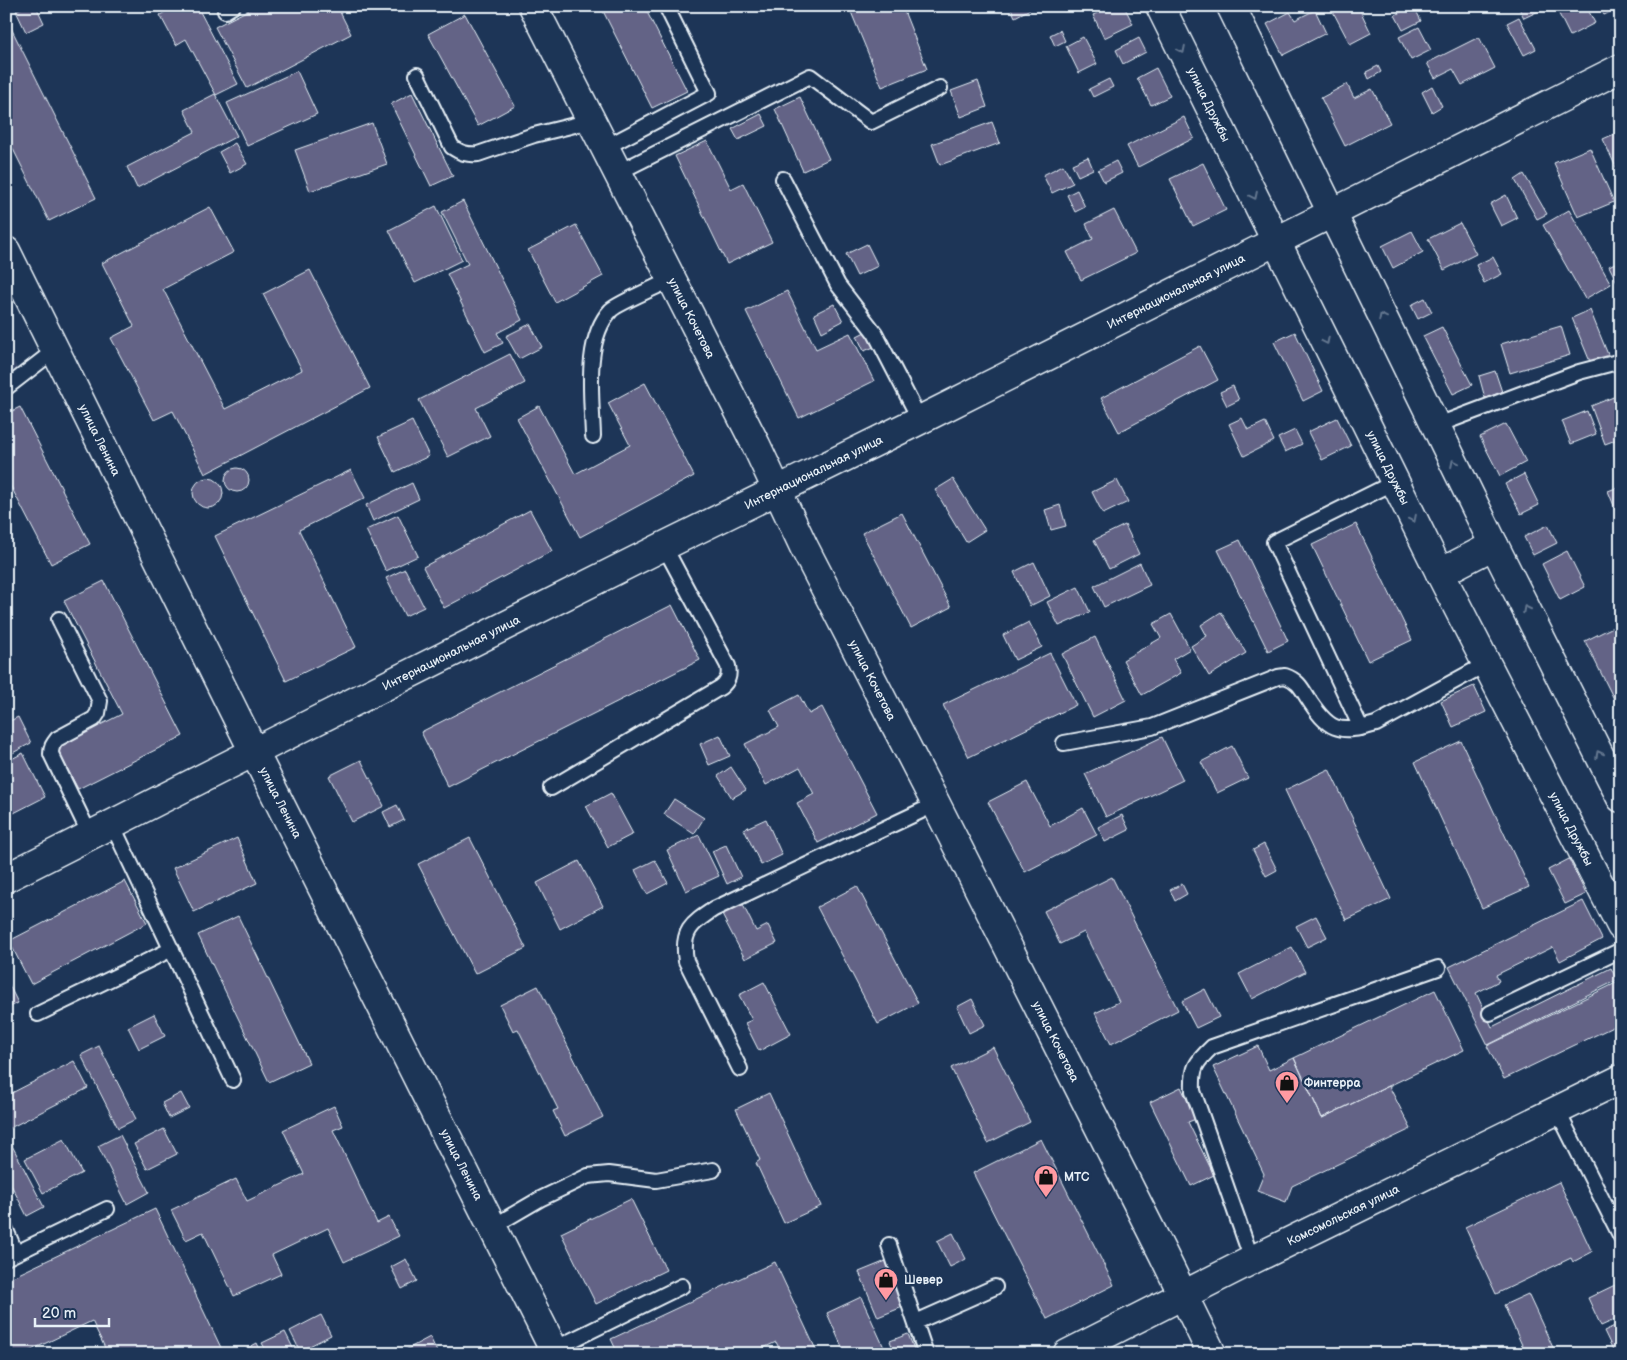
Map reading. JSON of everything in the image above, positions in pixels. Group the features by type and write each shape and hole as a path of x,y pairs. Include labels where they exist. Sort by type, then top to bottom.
{"street":[{"name":"улица Кочетова","path":"533,6 1212,1354"},
{"name":"улица Дружбы","path":"1160,6 1440,573 1621,926"},
{"path":"1230,6 1435,426 1621,798"},
{"name":"Интернациональная улица","path":"6,878 664,546 920,420 1621,68"},
{"name":"улица Ленина","path":"6,251 254,752 555,1352"},
{"path":"1440,573 1494,544"},
{"name":"Комсомольская улица","path":"1067,1354 1252,1260 1621,1079"}],"lane":[{"path":"604,148 709,93 666,6"},
{"path":"417,75 452,147 460,153 478,154 534,136 591,121"},
{"path":"617,173 810,76 871,122 940,88"},
{"path":"783,179 838,285 875,333 920,420"},
{"path":"592,436 591,366 598,331 612,309 672,279"},
{"path":"6,388 55,350"},
{"path":"1435,426 1579,372 1621,361"},
{"path":"1361,728 1274,542 1395,482"},
{"path":"551,788 727,682 730,674 728,666 664,546"},
{"path":"60,619 100,701 98,714 94,719 53,743 51,754 101,829 172,949 234,1080"},
{"path":"1064,743 1152,727 1278,677 1286,676 1299,683 1320,716 1334,727 1356,730 1376,724 1486,664"},
{"path":"740,1069 686,961 685,937 690,927 695,921 714,909 936,804"},
{"path":"38,1014 172,949"},
{"path":"1490,1013 1621,950"},
{"path":"1252,1260 1193,1091 1193,1073 1199,1059 1212,1047 1438,968"},
{"path":"1557,1110 1621,1237"},
{"path":"492,1227 540,1199 588,1176 609,1174 656,1180 712,1170"},
{"path":"6,1230 11,1255 107,1209"},
{"path":"888,1245 926,1354"},
{"path":"555,1352 682,1286"},
{"path":"916,1322 995,1287"}],"shaded area":[{"path":"6,346 18,370 6,376"}],"building":[{"path":"25,6 36,6 44,23 26,32 16,11"},
{"path":"169,6 197,6 238,84 216,95 186,39 176,45 160,15 170,9"},
{"path":"256,6 337,6 351,34 247,88 215,27"},
{"path":"607,6 644,6 687,91 652,108 602,9"},
{"path":"902,6 927,69 882,87 849,7"},
{"path":"1010,6 1029,6 1030,9 1015,17"},
{"path":"1111,6 1124,6 1133,24 1104,38 1093,15"},
{"path":"1330,6 1358,6 1371,33 1350,44"},
{"path":"1414,6 1421,21 1403,30 1395,15"},
{"path":"1518,6 1541,6 1543,9 1524,18"},
{"path":"1555,6 1586,6 1595,23 1570,36"},
{"path":"1599,6 1613,6 1614,10 1604,15"},
{"path":"1315,10 1326,33 1283,55 1267,24 1290,12 1295,20"},
{"path":"465,14 515,106 478,126 428,34"},
{"path":"1519,17 1536,49 1524,55 1507,23"},
{"path":"6,18 96,198 49,221 6,135"},
{"path":"1419,27 1431,50 1411,60 1399,37"},
{"path":"1060,30 1065,41 1055,46 1050,35"},
{"path":"1083,37 1097,64 1079,73 1066,46"},
{"path":"1479,37 1495,68 1462,85 1453,69 1435,78 1427,63"},
{"path":"1139,38 1146,52 1123,64 1116,50"},
{"path":"1378,66 1381,72 1369,79 1366,72"},
{"path":"1156,68 1170,96 1151,105 1137,78"},
{"path":"297,71 317,114 247,146 227,103"},
{"path":"1109,79 1113,87 1093,97 1089,89"},
{"path":"978,81 987,107 961,117 951,91"},
{"path":"1347,84 1354,98 1372,89 1390,123 1345,146 1321,98"},
{"path":"1432,86 1442,106 1432,112 1422,92"},
{"path":"412,93 453,176 431,186 391,104"},
{"path":"215,94 237,136 137,188 127,167 195,132 184,110"},
{"path":"800,97 829,159 803,171 775,109"},
{"path":"761,114 767,126 738,140 732,129"},
{"path":"1184,117 1194,138 1138,167 1127,146"},
{"path":"992,122 1000,143 940,165 932,144"},
{"path":"372,123 387,164 310,191 295,150"},
{"path":"1621,131 1621,173 1619,174 1603,139"},
{"path":"707,141 731,189 743,183 772,242 727,264 675,156"},
{"path":"235,143 247,164 230,173 219,152"},
{"path":"1590,148 1614,202 1578,217 1554,163"},
{"path":"1088,157 1093,169 1078,176 1072,164"},
{"path":"1116,161 1122,173 1104,182 1098,170"},
{"path":"1203,163 1226,210 1193,226 1170,179"},
{"path":"1063,165 1073,183 1052,193 1043,175"},
{"path":"1524,174 1547,214 1537,219 1515,180"},
{"path":"1077,190 1085,207 1075,212 1067,195"},
{"path":"1506,195 1517,218 1501,226 1490,204"},
{"path":"463,201 522,320 497,333 503,343 485,352 447,274 468,264 442,212"},
{"path":"436,206 462,260 415,283 389,230"},
{"path":"210,207 234,252 163,289 225,409 302,370 263,294 310,270 370,388 205,474 173,411 154,420 111,338 134,326 102,263"},
{"path":"1114,210 1136,253 1081,280 1067,252 1093,239 1086,224"},
{"path":"1569,210 1611,284 1585,299 1543,225"},
{"path":"1460,223 1476,254 1444,270 1428,239"},
{"path":"576,225 603,276 555,302 528,250"},
{"path":"1412,231 1423,252 1393,268 1382,246"},
{"path":"867,244 878,266 857,276 846,254"},
{"path":"1493,257 1502,274 1484,283 1476,265"},
{"path":"1619,261 1621,265 1621,285 1619,286 1609,266"},
{"path":"787,291 816,349 850,333 874,381 799,418 746,311"},
{"path":"1425,298 1432,312 1418,319 1411,305"},
{"path":"834,304 843,321 822,332 814,314"},
{"path":"1590,310 1609,357 1591,364 1572,318"},
{"path":"530,324 542,347 519,359 506,336"},
{"path":"1561,326 1570,355 1510,373 1501,344"},
{"path":"1442,327 1472,385 1453,394 1423,336"},
{"path":"867,331 874,347 864,351 857,336"},
{"path":"1295,332 1323,391 1303,401 1274,342"},
{"path":"1200,346 1218,380 1119,432 1101,398"},
{"path":"510,354 525,383 476,408 490,436 448,457 419,400"},
{"path":"1495,371 1502,392 1485,398 1479,376"},
{"path":"645,383 694,476 580,537 517,418 539,406 575,474 630,445 608,403"},
{"path":"1233,386 1239,400 1227,406 1220,392"},
{"path":"1621,394 1621,438 1605,444 1591,406"},
{"path":"20,407 90,544 51,564 6,477 6,414"},
{"path":"1587,411 1596,434 1571,444 1562,421"},
{"path":"1242,418 1248,430 1265,422 1274,441 1244,456 1229,424"},
{"path":"1337,418 1351,446 1322,460 1308,432"},
{"path":"412,421 429,456 395,472 378,437"},
{"path":"1506,424 1526,462 1500,476 1480,437"},
{"path":"1295,430 1302,444 1285,452 1278,438"},
{"path":"237,468 242,469 248,475 248,485 242,491 237,492 232,491 226,485 225,480 226,475 232,469"},
{"path":"351,470 365,498 299,530 356,647 286,681 215,536"},
{"path":"1524,474 1539,505 1521,514 1505,484"},
{"path":"208,478 219,482 223,493 219,504 208,508 197,504 193,493 197,482"},
{"path":"953,479 985,530 966,542 935,490"},
{"path":"1117,480 1128,502 1103,514 1092,492"},
{"path":"412,483 419,499 373,521 366,505"},
{"path":"1621,486 1621,523 1608,491"},
{"path":"1060,505 1066,526 1051,530 1045,510"},
{"path":"530,510 552,551 444,608 423,567"},
{"path":"902,513 951,607 911,628 862,533"},
{"path":"398,515 418,556 386,571 366,530"},
{"path":"1356,524 1412,640 1368,661 1312,545"},
{"path":"1125,525 1139,554 1109,569 1094,540"},
{"path":"1548,525 1557,543 1533,555 1524,537"},
{"path":"1240,540 1288,641 1268,651 1218,550"},
{"path":"1567,551 1585,587 1560,600 1542,564"},
{"path":"1034,562 1050,596 1030,606 1014,572"},
{"path":"1140,563 1150,585 1104,607 1094,586"},
{"path":"405,569 424,607 405,616 386,578"},
{"path":"104,581 183,736 78,789 56,747 122,714 64,601"},
{"path":"1078,587 1090,612 1059,626 1047,602"},
{"path":"672,605 700,660 448,787 421,732"},
{"path":"1221,612 1246,653 1209,676 1191,646 1207,636 1201,625"},
{"path":"1171,614 1190,649 1173,659 1181,673 1142,695 1123,660 1161,638 1153,624"},
{"path":"1029,622 1042,647 1015,660 1003,635"},
{"path":"1621,623 1621,648 1618,649 1621,654 1621,713 1585,641"},
{"path":"1095,637 1126,700 1093,717 1062,654"},
{"path":"1050,653 1076,705 969,757 943,705"},
{"path":"1474,686 1486,712 1453,727 1441,701"},
{"path":"799,695 809,714 822,707 877,813 818,843 797,803 814,794 800,767 766,785 745,744 779,727 770,710"},
{"path":"18,717 31,743 9,755 6,749 6,723"},
{"path":"720,735 730,756 709,765 700,744"},
{"path":"1162,737 1183,780 1106,817 1085,774"},
{"path":"1461,741 1529,887 1482,908 1415,762"},
{"path":"1232,746 1248,778 1217,793 1201,762"},
{"path":"23,753 45,797 6,817 6,762"},
{"path":"361,760 384,806 352,822 329,776"},
{"path":"731,767 746,790 732,798 718,776"},
{"path":"1329,769 1391,899 1346,920 1285,790"},
{"path":"1027,782 1050,826 1083,808 1097,835 1025,872 988,802"},
{"path":"611,793 633,834 608,847 586,806"},
{"path":"674,799 704,818 694,834 664,814"},
{"path":"397,805 404,820 390,827 383,812"},
{"path":"1122,815 1129,830 1105,842 1098,827"},
{"path":"766,819 782,855 761,865 744,829"},
{"path":"699,835 719,876 686,891 667,850"},
{"path":"237,838 257,883 194,912 173,868"},
{"path":"470,838 526,948 475,974 418,864"},
{"path":"1264,844 1277,870 1266,876 1253,850"},
{"path":"726,845 741,877 727,884 712,851"},
{"path":"1569,859 1586,894 1565,904 1548,870"},
{"path":"655,860 668,883 647,894 635,870"},
{"path":"579,861 603,906 560,929 537,883"},
{"path":"1112,877 1178,1010 1111,1044 1095,1013 1119,1002 1084,932 1060,944 1044,911"},
{"path":"125,881 147,923 31,984 9,941"},
{"path":"1182,884 1187,894 1175,901 1170,890"},
{"path":"857,886 918,1003 878,1024 817,907"},
{"path":"741,901 756,931 768,925 777,943 745,959 720,911"},
{"path":"1583,901 1602,939 1560,961 1553,947 1496,975 1499,981 1476,993 1492,1027 1611,968 1617,980 1488,1045 1449,967"},
{"path":"238,916 309,1063 269,1082 198,935"},
{"path":"1316,916 1327,937 1307,947 1296,926"},
{"path":"1292,947 1305,972 1252,999 1239,974"},
{"path":"6,979 18,1003 6,1009"},
{"path":"1620,981 1621,1023 1504,1079 1487,1046"},
{"path":"764,982 791,1034 759,1051 745,1023 752,1020 739,995"},
{"path":"538,986 603,1117 565,1136 553,1111 558,1109 518,1029 513,1031 500,1005"},
{"path":"1205,989 1219,1017 1196,1028 1182,1001"},
{"path":"1435,990 1464,1050 1322,1118 1294,1058"},
{"path":"972,999 985,1025 969,1033 957,1007"},
{"path":"154,1014 165,1036 139,1049 128,1027"},
{"path":"99,1046 136,1119 118,1128 81,1055"},
{"path":"1258,1046 1269,1070 1294,1058 1322,1118 1389,1086 1411,1129 1292,1186 1286,1202 1257,1191 1264,1174 1213,1067"},
{"path":"993,1047 1030,1122 988,1143 951,1068"},
{"path":"74,1061 88,1088 6,1130 6,1096"},
{"path":"1181,1087 1196,1119 1188,1122 1214,1175 1191,1186 1150,1102"},
{"path":"181,1093 189,1108 169,1118 162,1103"},
{"path":"769,1093 821,1206 784,1223 756,1163 760,1160 736,1109"},
{"path":"334,1106 343,1126 333,1130 377,1223 389,1217 399,1236 344,1262 328,1228 272,1255 281,1274 234,1296 203,1232 186,1240 171,1210 236,1179 247,1201 304,1174 283,1130"},
{"path":"164,1129 177,1154 147,1169 134,1144"},
{"path":"6,1134 44,1207 27,1216 6,1175"},
{"path":"120,1135 149,1192 127,1204 98,1146"},
{"path":"64,1139 82,1173 43,1193 25,1159"},
{"path":"1041,1139 1114,1285 1047,1319 973,1173"},
{"path":"1559,1182 1592,1252 1573,1262 1571,1258 1496,1294 1465,1227"},
{"path":"631,1199 666,1270 596,1304 561,1233"},
{"path":"155,1209 224,1354 108,1354 92,1321 23,1354 6,1354 6,1280"},
{"path":"953,1233 966,1259 950,1267 937,1241"},
{"path":"406,1259 417,1281 402,1289 391,1267"},
{"path":"886,1261 905,1306 878,1317 859,1272"},
{"path":"775,1262 818,1354 782,1354 776,1342 751,1354 618,1354 611,1339"},
{"path":"1615,1285 1621,1298 1621,1317 1601,1326 1588,1298"},
{"path":"1528,1294 1556,1354 1526,1354 1504,1305"},
{"path":"861,1297 887,1354 845,1354 827,1313"},
{"path":"321,1315 331,1335 300,1351 290,1331"},
{"path":"1621,1323 1621,1354 1615,1354 1604,1331"},
{"path":"285,1332 296,1354 268,1354 262,1343"},
{"path":"908,1334 916,1354 895,1354 890,1341"},
{"path":"430,1337 438,1354 398,1354"},
{"path":"257,1343 262,1354 237,1354"}],"place":[{"name":"Финтерра","path":"1287,1104"},
{"name":"МТС","path":"1046,1198"},
{"name":"Шевер","path":"886,1301"}]}
